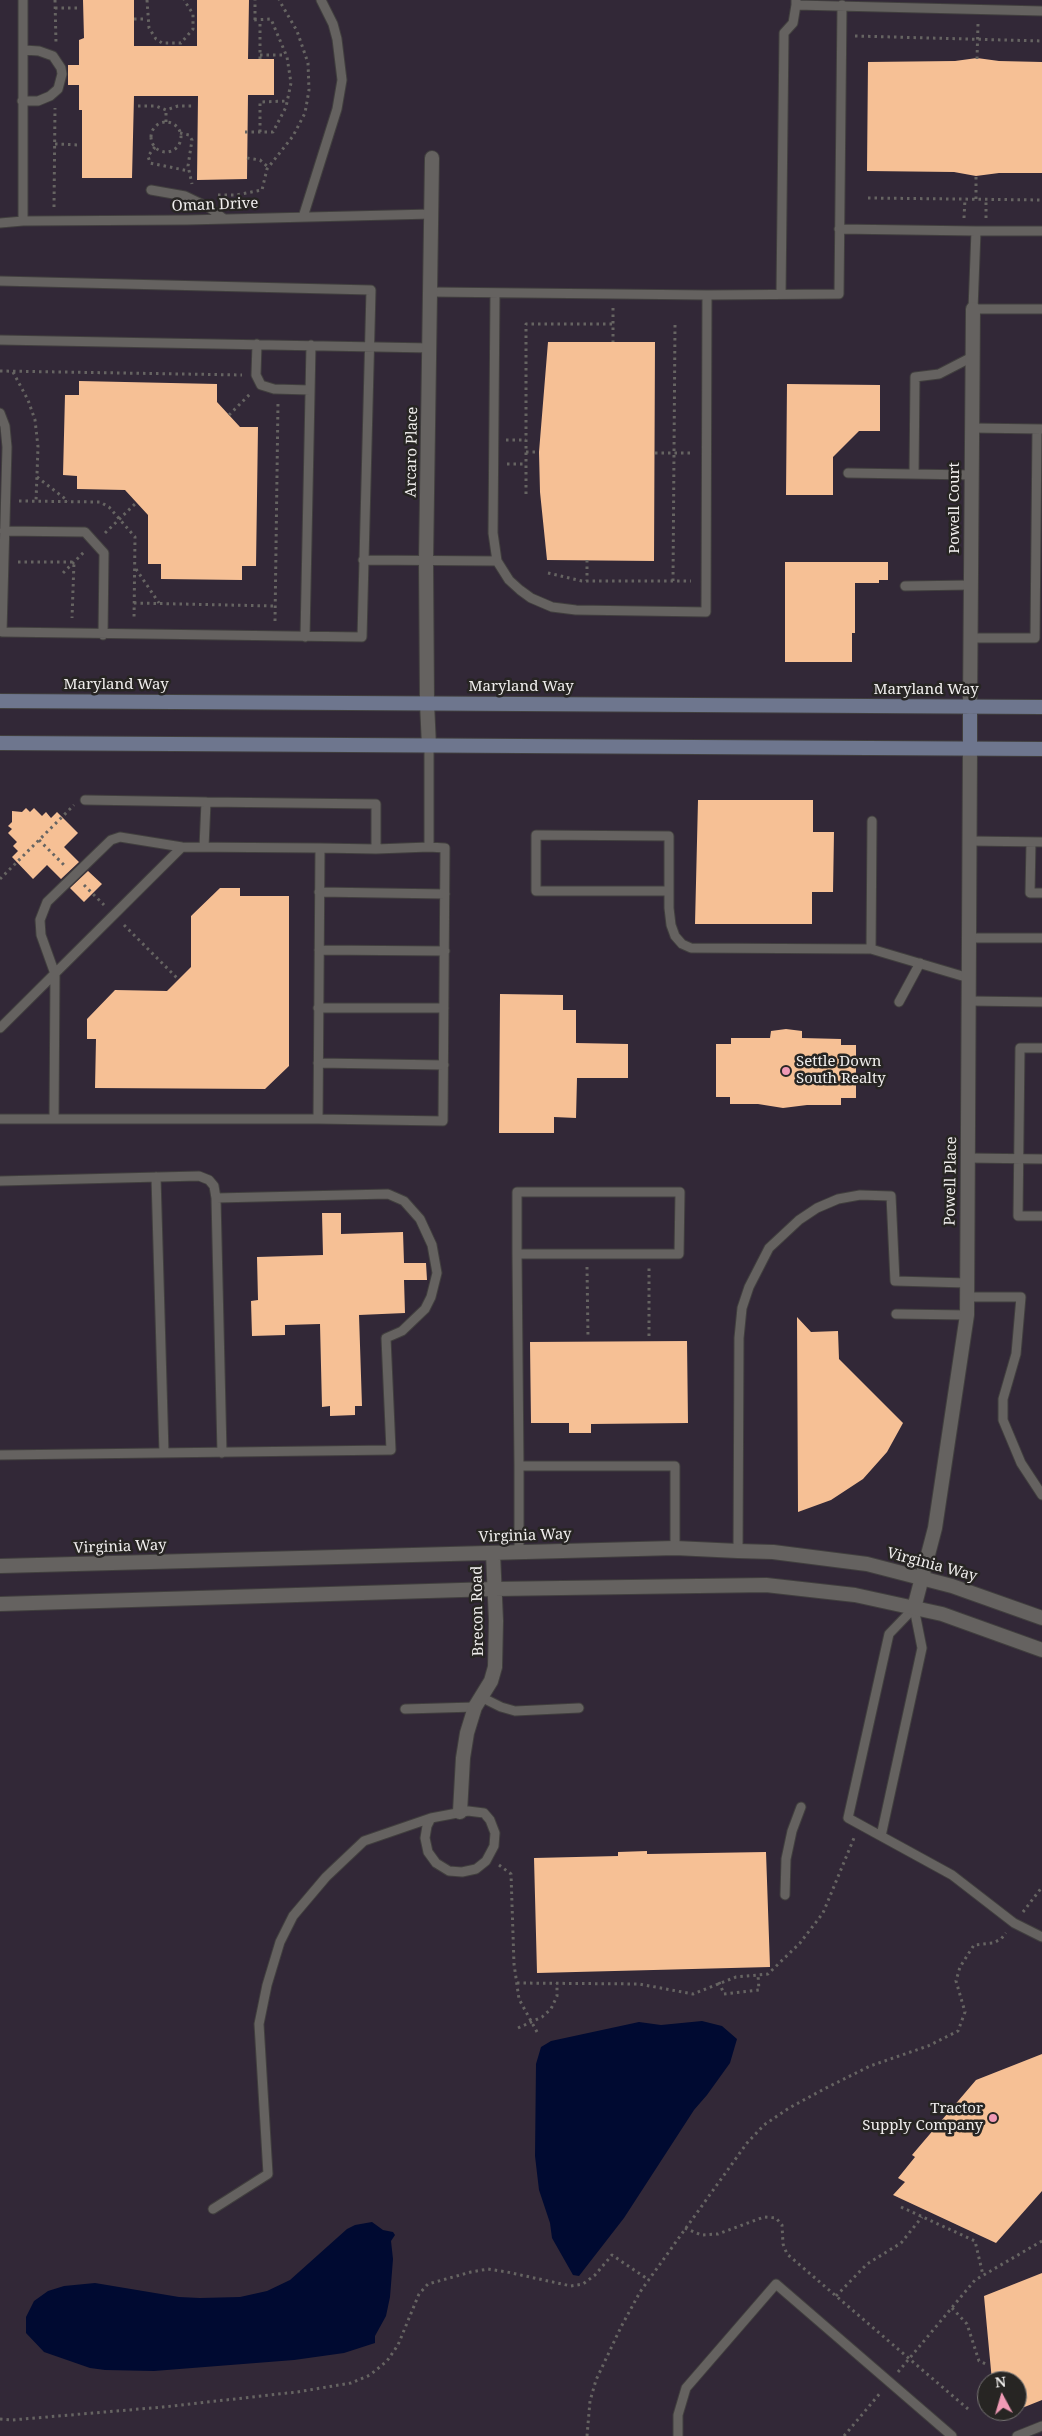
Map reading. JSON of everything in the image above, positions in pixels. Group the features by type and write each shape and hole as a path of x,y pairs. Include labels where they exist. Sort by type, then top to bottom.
{"main road":[{"name":"Maryland Way","path":"0,701 1042,707"},
{"path":"970,707 970,748"},
{"path":"0,743 1042,749"}],"street":[{"name":"Arcaro Place","path":"429,746 426,561 431,348 432,158"},
{"name":"Powell Court","path":"970,707 973,309"},
{"name":"Powell Place","path":"914,1608 935,1528 967,1314 970,748"},
{"name":"Virginia Way","path":"0,1566 675,1548 773,1552 867,1564 922,1578 1004,1603 1042,1618"},
{"name":"Brecon Road","path":"460,1812 462,1758 467,1733 478,1702 495,1668 493,1553"},
{"path":"0,1604 494,1589 766,1585 855,1595 942,1614 1042,1650"}],"lane":[{"path":"23,0 24,221"},
{"path":"303,216 337,109 342,80 338,39 321,0"},
{"path":"782,294 784,33 793,23 796,2 1042,11"},
{"path":"431,292 706,296 839,294 842,5"},
{"path":"22,101 38,101 56,91 62,74 56,59 39,51 24,50"},
{"path":"151,190 185,196 210,208 224,219"},
{"name":"Oman Drive","path":"0,223 54,220 224,219 432,214"},
{"path":"839,229 1042,231"},
{"path":"976,231 973,309 1042,309"},
{"path":"0,282 371,290 362,638 2,632 7,447 5,426 0,413"},
{"path":"495,294 493,533 497,562 509,580 530,598 552,607 576,610 706,612 706,296"},
{"path":"0,340 431,348"},
{"path":"257,344 258,379 266,388 310,390"},
{"path":"305,636 311,345"},
{"path":"914,474 915,377 939,374 972,357"},
{"path":"971,638 1035,638 1040,429 972,428"},
{"path":"848,474 972,475"},
{"path":"4,531 85,532 104,553 103,635"},
{"path":"364,560 497,562"},
{"path":"905,586 971,585"},
{"path":"429,746 429,847"},
{"path":"85,800 376,804 376,849"},
{"path":"204,847 206,802"},
{"path":"871,948 872,820"},
{"path":"669,891 536,891 536,835 669,836 671,925 675,936 682,944 691,948 871,948 969,978"},
{"path":"0,1120 318,1119 443,1121 445,848 182,847 130,837 120,837 111,840 47,902 40,920 41,935 55,974 54,1119"},
{"path":"970,841 1042,842"},
{"path":"1031,842 1030,893 1042,893"},
{"path":"1,1025 55,974 182,847"},
{"path":"318,1119 320,848"},
{"path":"319,892 445,894"},
{"path":"968,938 1042,938"},
{"path":"319,950 445,951"},
{"path":"899,1002 920,962"},
{"path":"969,1001 1042,1002"},
{"path":"318,1008 444,1008"},
{"path":"1042,1048 1020,1048 1018,1159 1018,1216 1042,1216"},
{"path":"318,1063 444,1065"},
{"path":"968,1158 1042,1159"},
{"path":"0,1181 199,1176 209,1180 214,1186 216,1198 222,1453"},
{"path":"156,1177 164,1454"},
{"path":"517,1254 679,1254 680,1192 517,1192 517,1254 519,1466 519,1552"},
{"path":"0,1455 391,1450 386,1338 402,1331 425,1308 435,1286 435,1258 420,1219 404,1201 388,1194 216,1198"},
{"path":"738,1551 739,1338 742,1308 749,1287 769,1248 799,1220 817,1208 838,1200 860,1195 891,1196 895,1281 967,1282"},
{"path":"967,1297 1021,1297 1016,1354 1004,1399 1003,1420 1021,1463 1042,1495"},
{"path":"896,1314 967,1314"},
{"path":"519,1466 676,1466 675,1548"},
{"path":"914,1608 889,1634 848,1818 952,1875 1014,1923 1042,1937"},
{"path":"880,1836 922,1648 914,1608"},
{"path":"405,1709 478,1702 515,1710 580,1708"},
{"path":"786,1895 786,1859 792,1831 801,1807"},
{"path":"213,2209 268,2174 259,2024 267,1985 280,1942 293,1916 326,1877 364,1841 431,1818 460,1812 484,1812 490,1820 495,1840 488,1858 479,1867 469,1871 457,1872 442,1868 431,1857 426,1845 426,1832 431,1818"},
{"path":"678,2436 680,2401 686,2388 776,2284 952,2436"},
{"path":"1020,2435 1042,2426"},
{"path":"1020,2435 1042,2435"}],"path":[{"path":"55,0 56,59"},
{"path":"147,0 147,19 150,28 162,43 181,43 191,33 194,22 192,11 184,0"},
{"path":"245,132 273,132 284,115 288,101 291,75 286,55 271,19 253,20 255,0"},
{"path":"217,195 236,195 262,190 268,167 293,136 302,121 310,81 308,64 290,16 279,0"},
{"path":"55,8 81,8"},
{"path":"977,58 978,9"},
{"path":"134,19 147,19"},
{"path":"260,20 260,57 286,55"},
{"path":"842,36 1042,41"},
{"path":"54,220 56,91"},
{"path":"260,132 260,102 288,101"},
{"path":"138,106 156,106 166,110 178,106 194,106"},
{"path":"166,110 166,122"},
{"path":"166,122 176,125 180,133 180,142 172,150 163,151 155,147 151,138 152,130 159,123 166,122"},
{"path":"180,133 189,135 192,142 189,171 192,184 198,188"},
{"path":"55,144 80,144"},
{"path":"155,147 148,156 150,163 179,171 189,171"},
{"path":"247,158 260,160 268,167"},
{"path":"976,176 976,199"},
{"path":"868,198 1042,200"},
{"path":"613,295 614,342"},
{"path":"526,494 526,324 613,324"},
{"path":"673,581 675,325"},
{"path":"0,371 258,379"},
{"path":"13,372 28,400 35,420 38,447 36,501"},
{"path":"229,415 258,379"},
{"path":"274,636 278,389"},
{"path":"526,452 539,452"},
{"path":"655,453 706,453"},
{"path":"37,477 70,502"},
{"path":"587,560 587,581"},
{"path":"4,562 74,562 72,634"},
{"path":"135,569 160,604"},
{"path":"548,574 587,581 706,581"},
{"path":"134,603 275,606"},
{"path":"0,879 77,802 85,800"},
{"path":"587,1254 588,1337"},
{"path":"648,1336 649,1254"},
{"path":"517,1983 639,1984 693,1994 736,1976 768,1974 800,1943 818,1921 829,1900 860,1824"},
{"path":"488,1858 511,1874 519,1999 537,2032"},
{"path":"587,2436 590,2401 596,2380 621,2327 649,2280 729,2165 764,2126 789,2108 870,2066 928,2046 958,2031 965,2012 956,1981 960,1966 974,1945 993,1943 1001,1939 1042,1887"},
{"path":"719,1982 724,1994 759,1990 758,1975"},
{"path":"518,2028 532,2023 546,2014 554,2005 557,1996 557,1984"},
{"path":"901,2207 975,2241 983,2275"},
{"path":"836,2296 867,2264 901,2243 922,2216"},
{"path":"685,2228 701,2234 718,2234 764,2218 776,2218 782,2225 783,2244 787,2254 968,2409"},
{"path":"891,2380 975,2280 1042,2242"},
{"path":"0,2418 12,2420 163,2407 297,2392 351,2383 370,2375 386,2362 398,2345 419,2294 428,2284 471,2272 488,2269 571,2286 583,2284 595,2275 612,2255 649,2280"},
{"path":"952,2308 967,2324 979,2361 988,2365"},
{"path":"844,2436 886,2386"}],"shaded area":[{"path":"0,0 1042,0 1042,2436 0,2436"}],"water":[{"path":"702,2021 722,2026 737,2039 730,2063 694,2110 624,2218 579,2276 573,2275 552,2238 550,2223 539,2190 535,2156 536,2064 541,2047 551,2041 639,2022 661,2025"},
{"path":"372,2222 383,2230 393,2232 395,2235 391,2241 393,2259 390,2297 386,2316 375,2336 375,2343 344,2353 294,2360 154,2371 105,2370 90,2368 44,2352 26,2333 26,2317 34,2301 48,2291 64,2286 95,2283 179,2297 200,2298 240,2297 267,2291 290,2280 347,2229 355,2225"}],"building":[{"path":"83,0 134,0 134,46 197,46 197,0 249,0 248,59 274,59 274,95 248,95 247,179 197,180 198,96 134,96 132,178 82,178 82,110 79,110 79,85 68,85 68,65 79,65 79,40 84,38"},
{"path":"977,58 999,61 1042,62 1042,173 999,173 976,176 954,172 867,171 868,62 955,61"},
{"path":"548,342 655,342 654,561 547,560 540,492 539,452"},
{"path":"79,381 217,384 217,402 240,427 258,427 256,566 242,566 242,580 161,579 161,564 148,564 148,515 125,490 77,489 77,476 63,475 65,395 79,395"},
{"path":"787,384 880,385 880,431 859,431 833,457 833,495 786,495"},
{"path":"785,562 888,562 888,580 879,580 879,583 855,583 855,633 852,633 852,662 785,662"},
{"path":"698,800 813,800 813,832 834,832 833,892 812,892 812,924 695,924"},
{"path":"26,808 30,812 34,808 42,816 46,812 51,818 57,812 78,833 64,847 79,862 61,879 47,865 33,879 12,857 18,851 13,846 17,842 8,833 12,829 8,826 12,822 12,811 22,812"},
{"path":"88,871 102,884 84,902 70,888"},
{"path":"220,888 240,888 240,896 289,896 289,1066 265,1089 95,1088 96,1039 87,1039 87,1019 115,990 167,991 191,967 191,916"},
{"path":"500,994 563,995 563,1010 576,1010 576,1043 628,1044 628,1078 577,1078 576,1118 554,1117 554,1133 499,1133"},
{"name":"Settle Down South Realty","path":"786,1029 802,1031 802,1038 841,1039 841,1045 856,1045 856,1098 841,1098 841,1105 807,1105 783,1108 758,1104 730,1104 730,1097 716,1097 716,1044 731,1044 731,1038 770,1038 771,1031"},
{"path":"322,1213 341,1213 341,1234 403,1232 404,1263 426,1263 427,1280 404,1280 405,1313 359,1315 362,1406 355,1406 355,1415 330,1416 330,1406 322,1407 320,1324 285,1325 285,1335 252,1336 251,1301 258,1300 257,1257 323,1255"},
{"path":"797,1317 811,1332 838,1331 839,1359 903,1423 887,1452 863,1479 831,1500 798,1512"},
{"path":"687,1341 688,1423 591,1424 591,1433 569,1433 569,1423 531,1423 530,1342"},
{"path":"647,1851 647,1854 766,1852 770,1967 537,1973 534,1858 618,1856 618,1852"},
{"name":"Tractor Supply Company","path":"1042,2054 1042,2191 996,2243 893,2195 905,2182 898,2178 915,2157 912,2155 976,2080"},
{"path":"1042,2273 1042,2400 1027,2406 1027,2371 991,2371 984,2296"}],"place":[{"name":"Settle Down South Realty","path":"786,1071"},
{"name":"Tractor Supply Company","path":"993,2118"}]}
